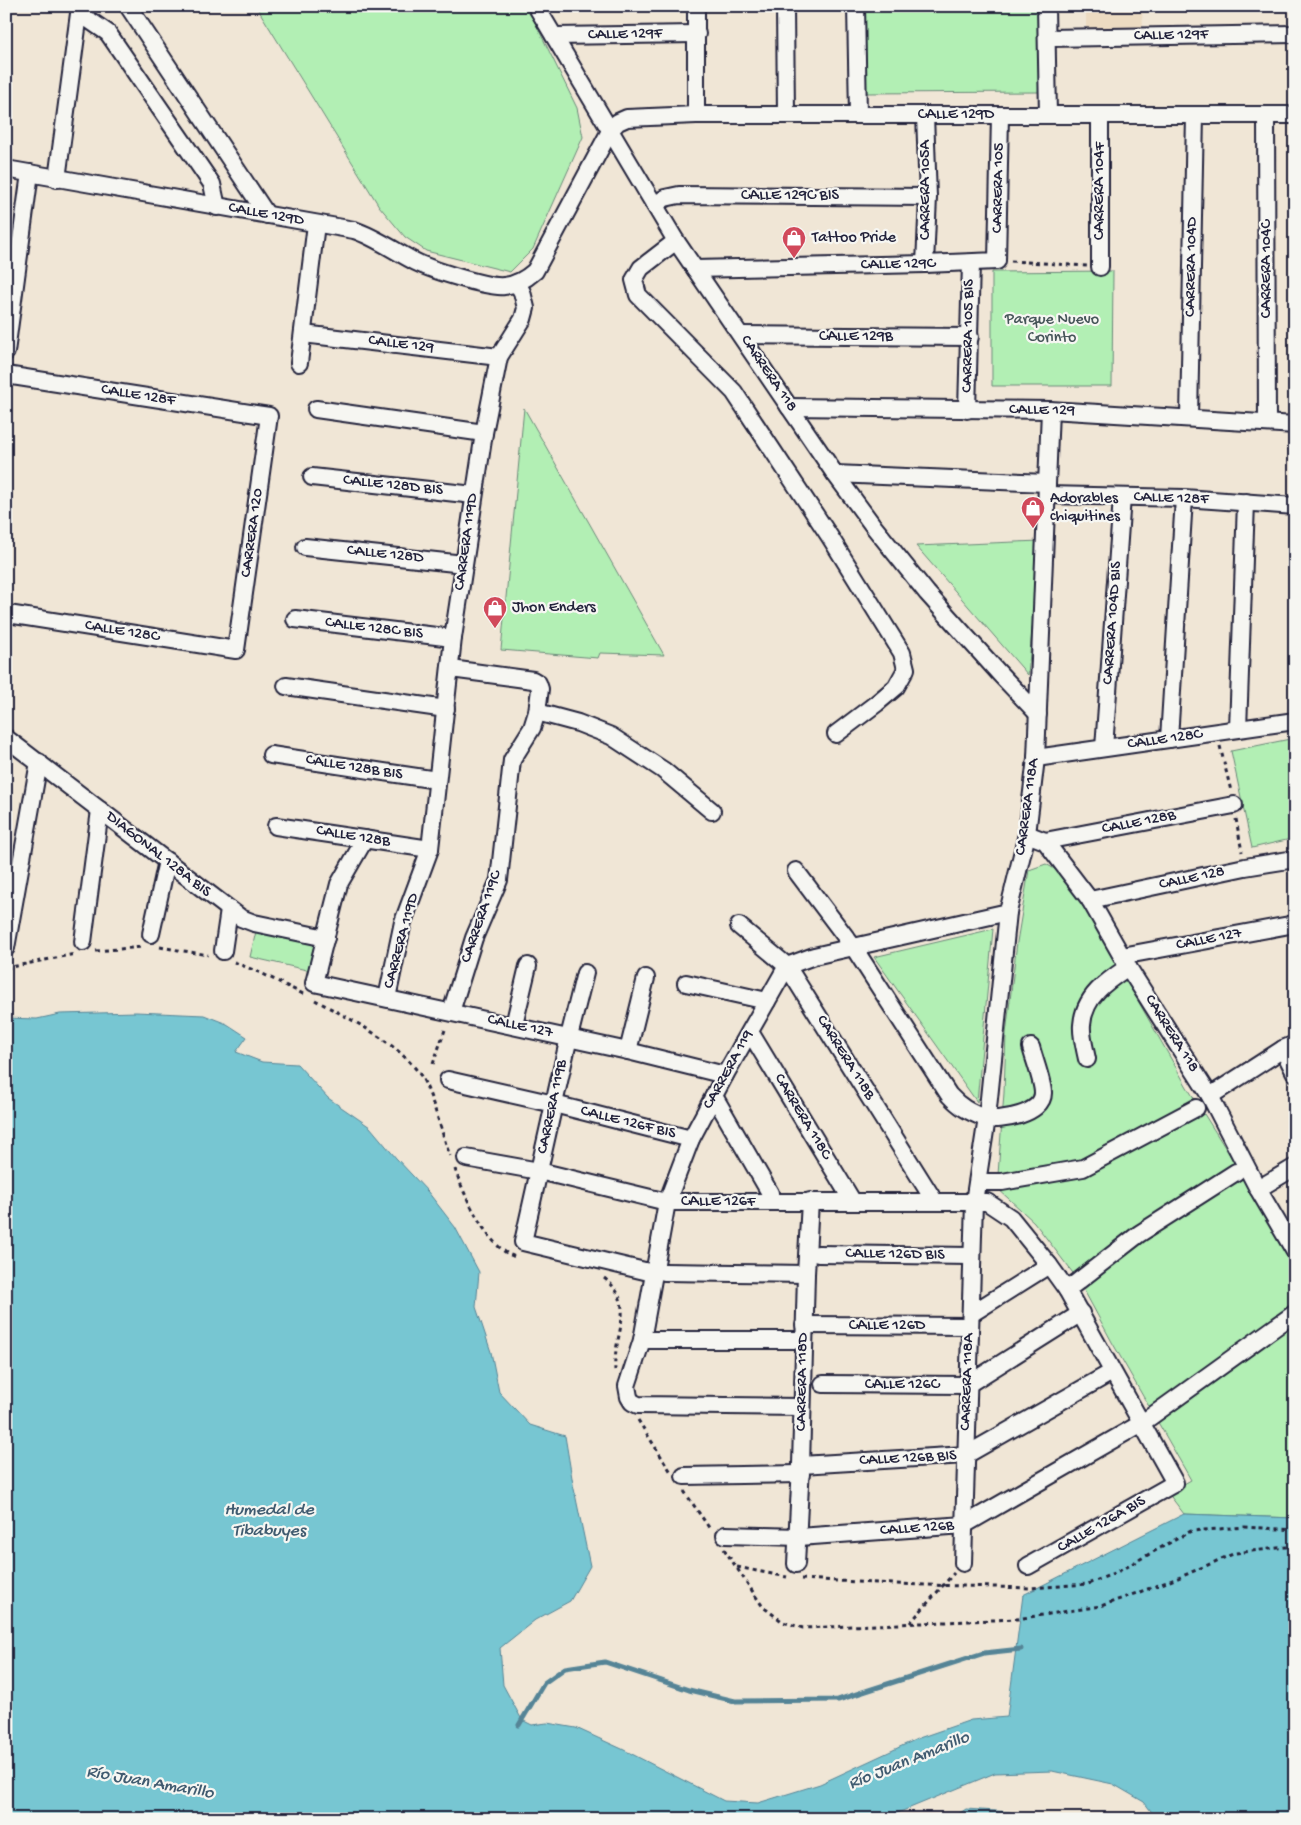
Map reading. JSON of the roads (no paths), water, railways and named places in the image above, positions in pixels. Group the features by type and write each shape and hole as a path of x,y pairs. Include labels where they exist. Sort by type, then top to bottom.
{"street":[{"path":"128,6 266,215"},
{"name":"CARRERA 118","path":"536,6 614,126 676,241 835,474 874,527 928,593 1038,714"},
{"path":"696,6 696,115"},
{"path":"785,6 786,115"},
{"path":"856,6 858,116"},
{"path":"1046,6 1048,115"},
{"path":"57,180 79,9"},
{"path":"79,9 108,33 212,184 216,207"},
{"name":"CALLE 129F","path":"554,36 696,34"},
{"name":"CALLE 129F","path":"1047,38 1295,34"},
{"name":"CALLE 129D","path":"614,126 628,118 696,115 1295,115"},
{"name":"CARRERA 105A","path":"924,115 928,197 925,264"},
{"name":"CARRERA 105","path":"997,261 1000,115"},
{"name":"CARRERA 104F","path":"1100,115 1100,267"},
{"name":"CARRERA 104D","path":"1189,418 1195,115"},
{"name":"CARRERA 104C","path":"1266,115 1267,423"},
{"path":"517,283 527,278 541,262 614,126"},
{"name":"CALLE 129D","path":"6,169 57,180 362,233 413,261 440,271 493,286 517,283"},
{"path":"6,352 30,173"},
{"name":"CALLE 129C BIS","path":"655,205 665,198 679,195 928,197"},
{"path":"299,363 316,224"},
{"path":"676,241 640,268 634,280 638,295 734,392 830,537 902,652 906,668 896,687 836,734"},
{"name":"CALLE 129C","path":"695,269 997,261"},
{"name":"CARRERA 105 BIS","path":"967,410 971,263"},
{"name":"CARRERA 119D","path":"387,998 404,922 430,849 453,638 484,433 499,357 523,319 526,308 522,292 517,283"},
{"name":"CALLE 129","path":"303,334 499,357"},
{"name":"CALLE 129B","path":"741,335 970,337"},
{"name":"CALLE 128F","path":"6,375 270,416"},
{"name":"CALLE 129","path":"789,406 1050,410 1295,425"},
{"path":"316,410 484,433"},
{"name":"CARRERA 118A","path":"962,1563 974,1202 987,1118 1008,912 1027,834 1036,758 1050,410"},
{"name":"CARRERA 120","path":"236,650 270,416"},
{"name":"CALLE 128F","path":"835,474 1047,489 1122,497 1184,498 1295,506"},
{"name":"CALLE 128D BIS","path":"312,477 474,495"},
{"name":"CARRERA 104D BIS","path":"1104,748 1122,497"},
{"path":"1170,739 1184,498"},
{"path":"1238,729 1246,502"},
{"name":"CALLE 128D","path":"305,547 464,564"},
{"name":"CALLE 128C","path":"8,614 236,650"},
{"name":"CALLE 128C BIS","path":"295,619 453,638"},
{"name":"CARRERA 119C","path":"450,669 534,680 540,689 532,728 512,760 499,880 474,938 451,1012"},
{"path":"286,686 446,709"},
{"path":"536,712 578,723 611,736 662,770 712,812"},
{"name":"CALLE 128C","path":"1036,758 1295,721"},
{"name":"DIAGONAL 128A BIS","path":"6,738 241,918 254,923 326,938"},
{"name":"CALLE 128B BIS","path":"271,755 437,780"},
{"path":"6,948 39,762"},
{"name":"CALLE 128B","path":"1045,841 1234,804"},
{"path":"83,942 100,810"},
{"name":"CALLE 128B","path":"276,826 430,849"},
{"path":"1027,834 1045,841"},
{"path":"326,938 339,884 365,839"},
{"name":"CARRERA 118","path":"1045,841 1090,900 1125,961 1210,1096 1258,1189 1293,1246"},
{"name":"CALLE 128","path":"1090,900 1245,867 1295,859"},
{"path":"150,934 167,861"},
{"path":"796,871 854,948 949,1095 961,1108 987,1118 1008,1117 1028,1113 1039,1104 1043,1093 1031,1047"},
{"path":"223,951 229,910"},
{"path":"787,966 814,956 1008,912"},
{"name":"CALLE 127","path":"1125,961 1295,924"},
{"name":"CARRERA 118B","path":"739,926 787,966 935,1202"},
{"name":"CALLE 127","path":"326,938 314,983 514,1025 725,1075"},
{"path":"1086,1059 1082,1025 1087,1004 1102,984 1125,961"},
{"path":"514,1025 528,966"},
{"name":"CARRERA 119","path":"787,966 691,1139 667,1202 659,1272 642,1340 627,1386 629,1397 632,1402 638,1405 802,1407"},
{"name":"CARRERA 119B","path":"585,973 523,1242 659,1272"},
{"path":"628,1051 646,978"},
{"path":"686,983 767,1001"},
{"name":"CARRERA 118C","path":"750,1032 853,1202"},
{"path":"1210,1096 1289,1046 1295,1073"},
{"name":"CALLE 126F BIS","path":"448,1080 554,1104 691,1139"},
{"path":"714,1096 770,1193"},
{"path":"978,1182 1002,1182 1083,1168 1196,1108"},
{"name":"CALLE 126F","path":"466,1158 540,1172 667,1202 974,1202"},
{"path":"1258,1189 1295,1167"},
{"path":"1067,1290 1139,1234 1236,1172"},
{"name":"CARRERA 118D","path":"796,1564 799,1537 804,1333 810,1201"},
{"path":"974,1202 988,1202 1012,1218 1049,1265 1081,1313 1112,1372 1142,1423 1295,1313"},
{"name":"CALLE 126D BIS","path":"818,1254 971,1256"},
{"path":"971,1320 1049,1265"},
{"path":"659,1272 806,1274"},
{"path":"967,1385 1081,1313"},
{"name":"CALLE 126D","path":"642,1340 804,1333 971,1320"},
{"name":"CALLE 126B BIS","path":"684,1476 801,1470 966,1455 1112,1372"},
{"name":"CALLE 126C","path":"823,1384 967,1385"},
{"name":"CALLE 126A BIS","path":"1028,1566 1176,1483 1142,1423"},
{"name":"CALLE 126B","path":"725,1535 799,1537 964,1525 1142,1423"}],"water":[{"name":"Humedal de Tibabuyes","path":"136,1012 204,1015 227,1024 247,1037 236,1052 262,1062 297,1064 328,1098 370,1127 428,1192 455,1227 479,1272 476,1307 491,1352 499,1392 530,1425 565,1436 590,1566 570,1601 535,1620 500,1648 503,1685 522,1720 532,1725 547,1723 576,1728 622,1749 724,1801 758,1803 820,1784 919,1738 971,1720 1007,1717 1023,1595 1184,1514 1295,1518 1295,1819 1157,1819 1144,1802 1113,1784 1052,1771 995,1773 883,1819 6,1819 6,1018 37,1019 60,1014"},
{"path":"966,1809 1010,1812 1018,1819 951,1819"}],"waterway":[{"path":"519,1725 544,1683 565,1668 605,1662 689,1690 735,1701 838,1700 984,1653 1021,1649"}],"place":[{"name":"Tattoo Pride","path":"794,259"},
{"name":"Adorables chiquitines","path":"1033,529"},
{"name":"Jhon Enders","path":"495,629"}],"park label":[{"name":"Parque Nuevo Corinto","path":"1052,329"}],"water label":[{"name":"Río Juan Amarillo","path":"909,1761"},
{"name":"Río Juan Amarillo","path":"150,1783"}]}
